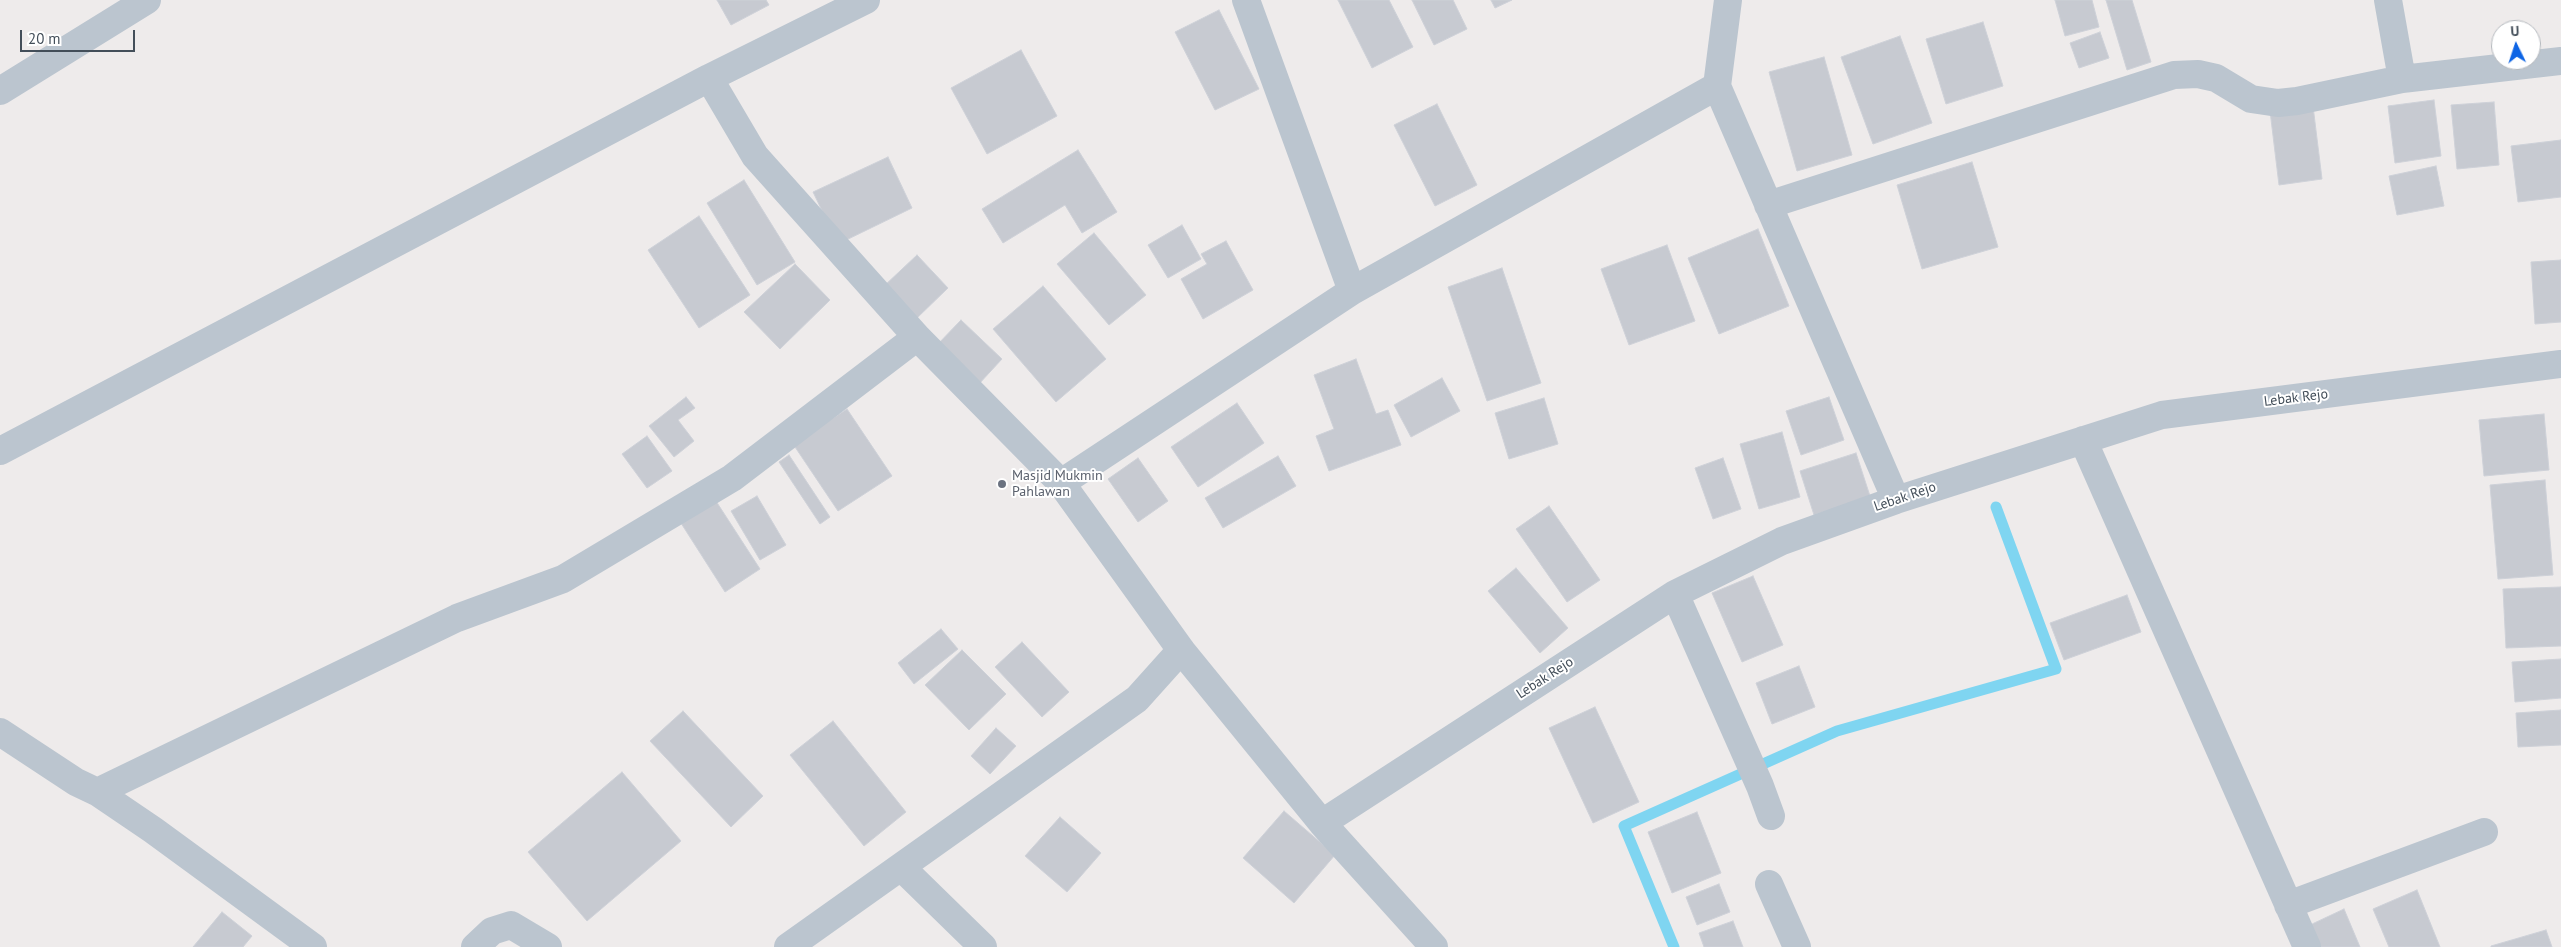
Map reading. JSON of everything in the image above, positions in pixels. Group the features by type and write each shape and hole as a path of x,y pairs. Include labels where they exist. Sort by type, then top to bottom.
{"street":[{"path":"0,91 147,0"},
{"path":"1246,0 1352,291"},
{"path":"1728,0 1717,86 1896,500"},
{"path":"2388,0 2402,79"},
{"path":"0,451 855,2"},
{"path":"1768,205 2174,75 2198,74 2216,78 2251,99 2268,103 2297,101 2402,79 2561,61"},
{"path":"709,78 754,156 916,337 1061,483 1181,650 1322,824 1434,947"},
{"path":"1061,483 1352,291 1717,86"},
{"path":"97,792 458,618 563,579 732,478 916,337"},
{"name":"Lebak Rejo","path":"1322,824 1674,594 1782,541 1896,500 2162,415 2561,364"},
{"path":"2083,440 2307,947"},
{"path":"1674,594 1760,786 1771,816"},
{"path":"788,947 1137,699 1181,650"},
{"path":"0,732 76,782 97,792 160,835 313,947"},
{"path":"2288,905 2484,832"},
{"path":"901,867 983,947"},
{"path":"1768,884 1797,947"},
{"path":"476,947 492,930 511,925 548,947"}],"building":[{"path":"717,0 766,0 769,5 731,25"},
{"path":"1338,0 1389,0 1413,47 1372,68"},
{"path":"1412,0 1453,0 1467,29 1434,45"},
{"path":"1491,0 1512,0 1495,8"},
{"path":"2055,0 2092,0 2099,27 2065,36"},
{"path":"2106,0 2132,0 2151,62 2127,70"},
{"path":"1219,10 1259,89 1215,110 1175,32"},
{"path":"1983,22 2003,86 1946,104 1926,39"},
{"path":"2100,32 2109,58 2079,68 2070,43"},
{"path":"1900,36 1932,123 1873,144 1841,57"},
{"path":"1021,50 1057,116 987,154 951,88"},
{"path":"1824,57 1852,155 1797,171 1769,72"},
{"path":"2434,100 2441,156 2395,163 2388,106"},
{"path":"2494,102 2499,165 2457,169 2451,105"},
{"path":"1437,104 1477,185 1435,206 1394,125"},
{"path":"2313,106 2322,179 2279,185 2270,111"},
{"path":"2561,140 2561,197 2518,202 2511,146"},
{"path":"1078,150 1117,212 1082,233 1065,205 1003,243 982,209"},
{"path":"888,157 912,208 838,244 813,192"},
{"path":"1972,162 1998,247 1922,269 1897,185"},
{"path":"2436,166 2444,206 2397,215 2389,176"},
{"path":"744,180 795,262 757,285 707,203"},
{"path":"699,216 750,295 699,328 648,250"},
{"path":"1182,225 1201,259 1168,278 1148,245"},
{"path":"1758,229 1789,306 1719,334 1688,258"},
{"path":"1094,233 1146,295 1109,325 1057,264"},
{"path":"1226,241 1253,290 1203,319 1181,279 1207,264 1201,254"},
{"path":"1667,245 1695,321 1629,345 1601,269"},
{"path":"917,255 948,288 916,319 884,286"},
{"path":"2561,260 2561,322 2535,324 2531,262"},
{"path":"795,264 830,300 780,349 744,312"},
{"path":"1502,268 1541,383 1487,401 1448,287"},
{"path":"1043,286 1106,359 1056,402 993,329"},
{"path":"961,320 1002,359 978,385 936,346"},
{"path":"1356,359 1376,414 1388,410 1401,445 1329,471 1316,436 1334,429 1314,375"},
{"path":"1442,378 1460,411 1411,437 1394,405"},
{"path":"686,397 695,408 678,420 694,441 674,457 649,426"},
{"path":"1829,397 1844,440 1801,455 1786,411"},
{"path":"1544,398 1558,444 1509,459 1495,413"},
{"path":"1237,403 1264,443 1198,487 1171,447"},
{"path":"847,409 892,476 838,511 793,444"},
{"path":"2544,414 2549,470 2484,476 2479,420"},
{"path":"1782,432 1800,497 1759,509 1740,444"},
{"path":"647,436 672,471 647,488 622,454"},
{"path":"1856,453 1870,496 1814,515 1800,471"},
{"path":"789,455 830,517 820,524 779,462"},
{"path":"1278,456 1296,486 1223,528 1205,498"},
{"path":"1138,458 1168,501 1138,522 1108,479"},
{"path":"1723,458 1741,509 1713,519 1695,468"},
{"path":"2545,480 2553,575 2498,579 2490,485"},
{"path":"757,496 786,545 760,560 731,511"},
{"path":"714,498 760,569 725,592 679,520"},
{"path":"1549,506 1600,580 1567,602 1516,529"},
{"path":"1516,568 1568,628 1540,653 1488,591"},
{"path":"1753,576 1783,645 1742,662 1712,593"},
{"path":"2561,587 2561,646 2506,648 2503,589"},
{"path":"2127,595 2141,632 2064,660 2050,623"},
{"path":"941,629 958,649 914,684 898,663"},
{"path":"1022,642 1069,692 1042,717 995,667"},
{"path":"962,650 1006,694 969,730 925,685"},
{"path":"2561,659 2561,698 2515,702 2512,662"},
{"path":"1799,666 1815,707 1772,724 1756,683"},
{"path":"1595,707 1639,802 1593,823 1549,728"},
{"path":"2561,710 2561,745 2518,747 2516,713"},
{"path":"683,711 763,796 731,827 650,741"},
{"path":"833,721 906,812 864,846 790,755"},
{"path":"996,728 1016,746 990,774 971,756"},
{"path":"622,772 681,841 587,921 528,852"},
{"path":"1284,811 1335,855 1294,903 1243,858"},
{"path":"1697,812 1721,873 1672,893 1648,832"},
{"path":"1060,817 1101,853 1067,892 1025,856"},
{"path":"1719,884 1730,912 1697,925 1686,897"},
{"path":"2417,890 2440,947 2389,947 2373,909"},
{"path":"2344,909 2360,947 2320,947 2310,925"},
{"path":"222,912 252,936 243,947 193,947"},
{"path":"1733,921 1743,947 1704,947 1699,933"},
{"path":"2546,930 2552,947 2491,947 2491,946"}],"waterway":[{"path":"1674,947 1624,826 1837,731 2056,669 1996,507"}],"place":[{"name":"Masjid Mukmin Pahlawan","path":"1002,484"}]}
